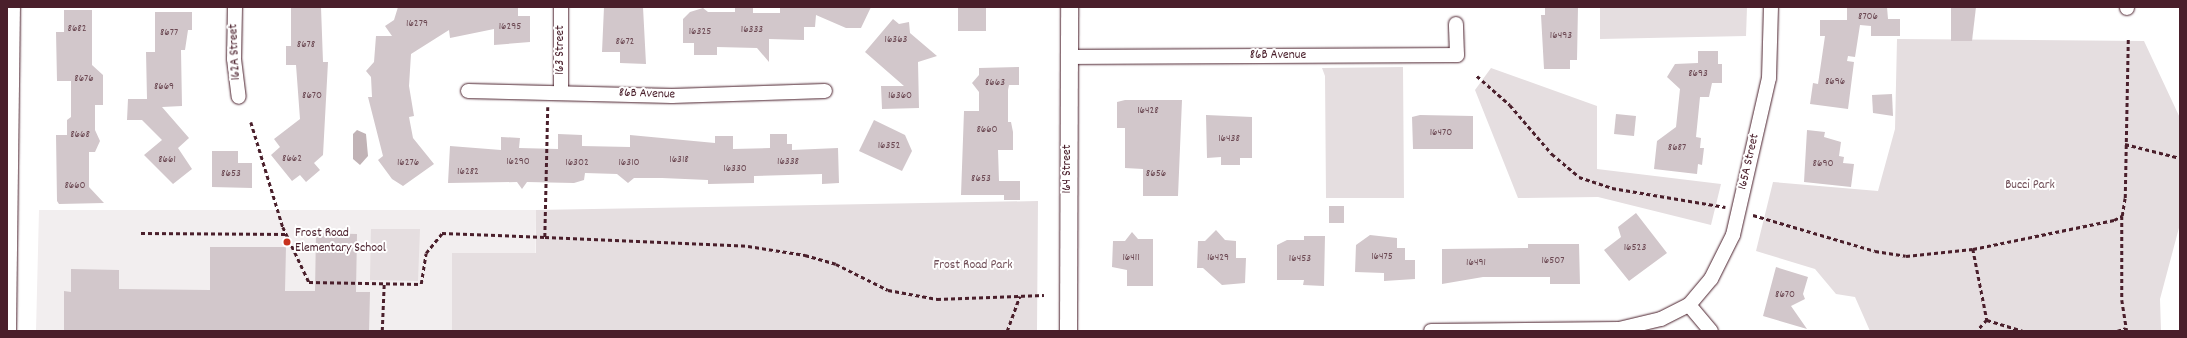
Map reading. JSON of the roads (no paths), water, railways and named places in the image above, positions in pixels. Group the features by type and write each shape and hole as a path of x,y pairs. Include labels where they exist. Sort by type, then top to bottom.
{"street":[{"path":"9,331 9,78 13,7"},
{"name":"162A Street","path":"234,7 234,59 239,97"},
{"name":"163 Street","path":"561,7 561,92"},
{"name":"164 Street","path":"1068,331 1069,7"},
{"name":"165A Street","path":"1689,305 1712,279 1733,235 1768,82 1771,7"},
{"name":"86B Avenue","path":"1069,58 1456,55 1456,24"},
{"name":"86B Avenue","path":"468,91 697,96 825,91"},
{"path":"1431,331 1619,329 1661,319 1689,305 1711,331"}],"place":[{"name":"Frost Road Elementary School","path":"287,242"}],"park label":[{"name":"Bucci Park","path":"2030,186"},
{"name":"Frost Road Park","path":"973,266"}]}
